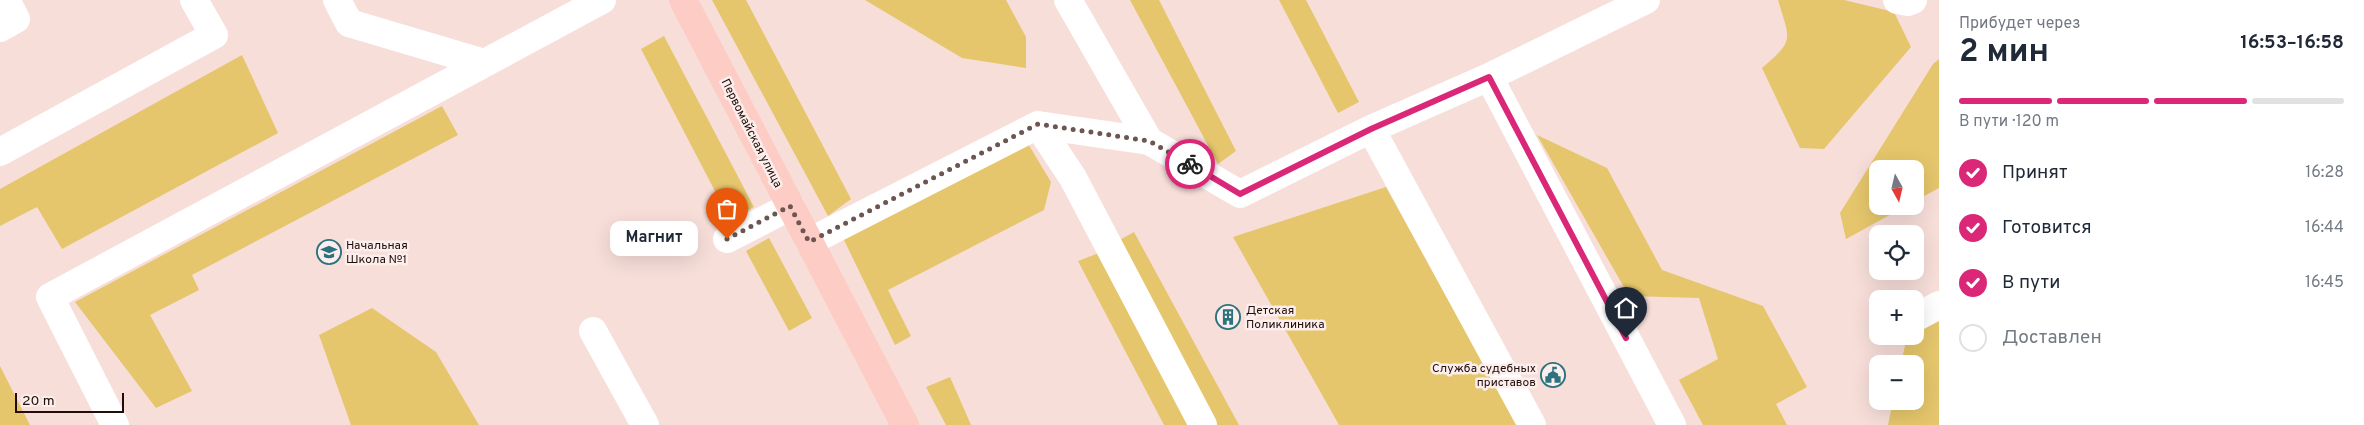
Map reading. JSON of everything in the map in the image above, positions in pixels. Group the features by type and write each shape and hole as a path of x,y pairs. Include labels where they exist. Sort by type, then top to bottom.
{"main road":[{"name":"Первомайская улица","path":"684,0 905,425"}],"lane":[{"path":"0,28 16,20 6,0"},
{"path":"0,152 214,35 194,0"},
{"path":"337,0 349,22 484,63"},
{"path":"114,425 50,297 602,0"},
{"path":"1068,0 1149,141"},
{"path":"809,242 1038,124 1149,141 1240,194 1371,129 1489,77 1646,0"},
{"path":"1897,0 1908,2 1913,0"},
{"path":"1489,77 1672,425"},
{"path":"1038,124 1073,178 1203,425"},
{"path":"1371,129 1532,425"},
{"path":"727,239 790,206"},
{"path":"1924,313 1939,305"},
{"path":"593,331 645,425"}],"shaded area":[{"path":"712,0 746,0 851,199 828,216"},
{"path":"865,0 1006,0 1026,37 1026,68 962,58"},
{"path":"1130,0 1159,0 1236,151 1218,164"},
{"path":"1279,0 1306,0 1359,102 1338,113"},
{"path":"1778,0 1844,0 1894,12 1911,47 1824,149 1800,148 1762,68 1785,45 1787,38"},
{"path":"664,36 754,207 730,220 641,49"},
{"path":"242,55 278,133 62,249 37,207 0,226 0,189"},
{"path":"1939,59 1939,188 1924,196 1924,160 1873,160 1933,64"},
{"path":"442,106 458,135 192,275 199,290 150,315 192,391 156,408 75,302"},
{"path":"1537,135 1607,168 1662,270 1763,306 1807,387 1776,404 1787,425 1703,425 1679,380 1718,359 1699,298 1629,296"},
{"path":"1027,142 1051,182 1044,210 888,290 911,336 895,345 843,238"},
{"path":"1869,167 1869,215 1890,215 1846,239 1840,213"},
{"path":"1386,187 1517,425 1339,425 1233,237"},
{"path":"1134,232 1239,425 1214,425 1116,242"},
{"path":"769,238 812,318 789,331 746,251"},
{"path":"1099,253 1190,425 1164,425 1078,261"},
{"path":"372,308 436,352 479,425 351,425 319,335"},
{"path":"1939,320 1939,425 1888,425 1891,410 1924,410 1924,355 1903,355 1905,345 1924,345 1924,328"},
{"path":"0,366 30,425 0,425"},
{"path":"950,377 971,425 946,425 926,387"}],"way so far":[{"path":"727,239 790,206 809,242 1038,124 1149,141 1190,164"}],"place":[{"name":"Магнит","path":"727,239"},
{"name":"Начальная Школа №1","path":"329,252"},
{"name":"Детская Поликлиника","path":"1228,317"},
{"name":"Служба судебных приставов","path":"1553,375"}],"route":[{"path":"1190,164 1240,194 1371,129 1489,77 1626,338"}]}
